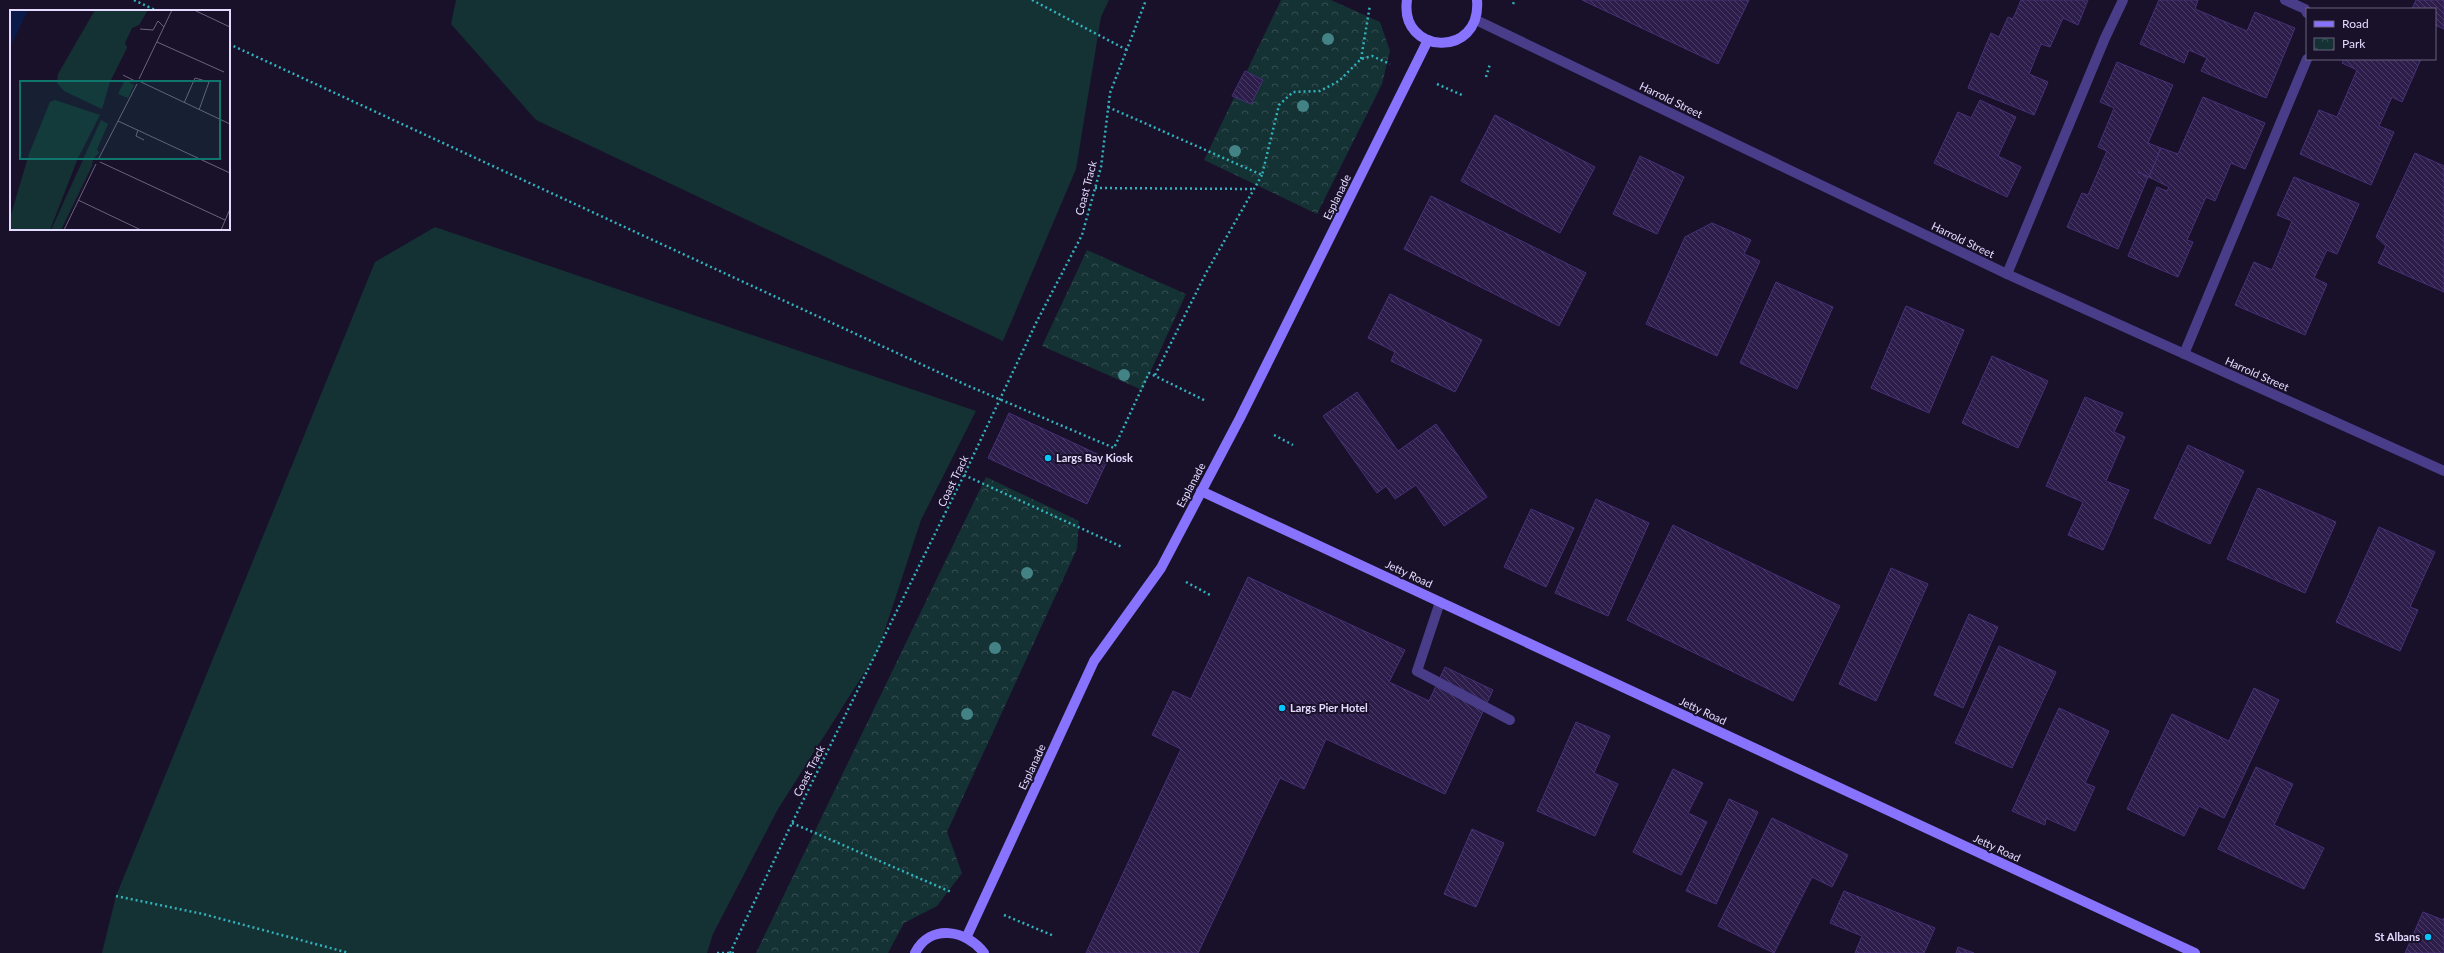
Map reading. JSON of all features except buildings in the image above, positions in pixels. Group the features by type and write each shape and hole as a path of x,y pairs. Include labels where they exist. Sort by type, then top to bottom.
{"street":[{"path":"1407,0 1407,16 1416,33 1434,43 1452,42 1470,30 1476,20 1478,0"},
{"path":"2007,274 2105,38 2123,0"},
{"path":"2285,0 2305,9 2306,11"},
{"name":"Harrold Street","path":"1476,20 2007,274 2444,471"},
{"name":"Esplanade","path":"967,936 1094,661 1161,568 1240,418 1428,40"},
{"path":"2184,354 2307,60"},
{"name":"Jetty Road","path":"1201,491 2195,953"},
{"path":"1440,602 1416,671 1510,720"},
{"path":"914,953 928,938 940,933 954,932 967,936 977,944 984,953"}],"path":[{"path":"134,0 155,10"},
{"path":"1032,0 1127,50"},
{"name":"Coast Track","path":"730,952 964,475 1037,321 1082,235 1101,167 1110,93 1146,0"},
{"path":"1513,4 1514,0"},
{"path":"1361,59 1370,5"},
{"path":"230,44 964,384 1001,398 1114,448 1149,373 1206,401"},
{"path":"1154,375 1206,273 1262,174 1279,105 1293,92 1320,91 1339,81 1361,59 1372,56 1392,65"},
{"path":"1486,76 1490,64"},
{"path":"1437,84 1462,95"},
{"path":"1108,107 1262,174"},
{"path":"1095,188 1254,189"},
{"path":"1274,435 1293,445"},
{"path":"964,475 1122,547"},
{"path":"1186,582 1212,596"},
{"path":"792,823 951,892"},
{"path":"116,896 203,914 349,953"},
{"path":"1004,914 1054,936"},
{"path":"717,953 734,953"}],"green space":[{"path":"456,0 1109,0 1101,17 1076,169 1003,341 536,120 451,24"},
{"path":"1281,0 1331,0 1380,22 1390,51 1382,84 1317,214 1204,160"},
{"path":"435,227 976,411 921,520 878,651 778,809 713,934 707,953 102,953 116,896 375,262"},
{"path":"1087,250 1186,294 1142,390 1042,346"},
{"path":"986,477 1079,521 1077,549 947,832 962,873 937,906 904,923 888,953 756,953"}],"place":[{"name":"Largs Bay Kiosk","path":"1048,458"},
{"name":"Largs Pier Hotel","path":"1282,708"},
{"name":"St Albans","path":"2428,937"}]}
